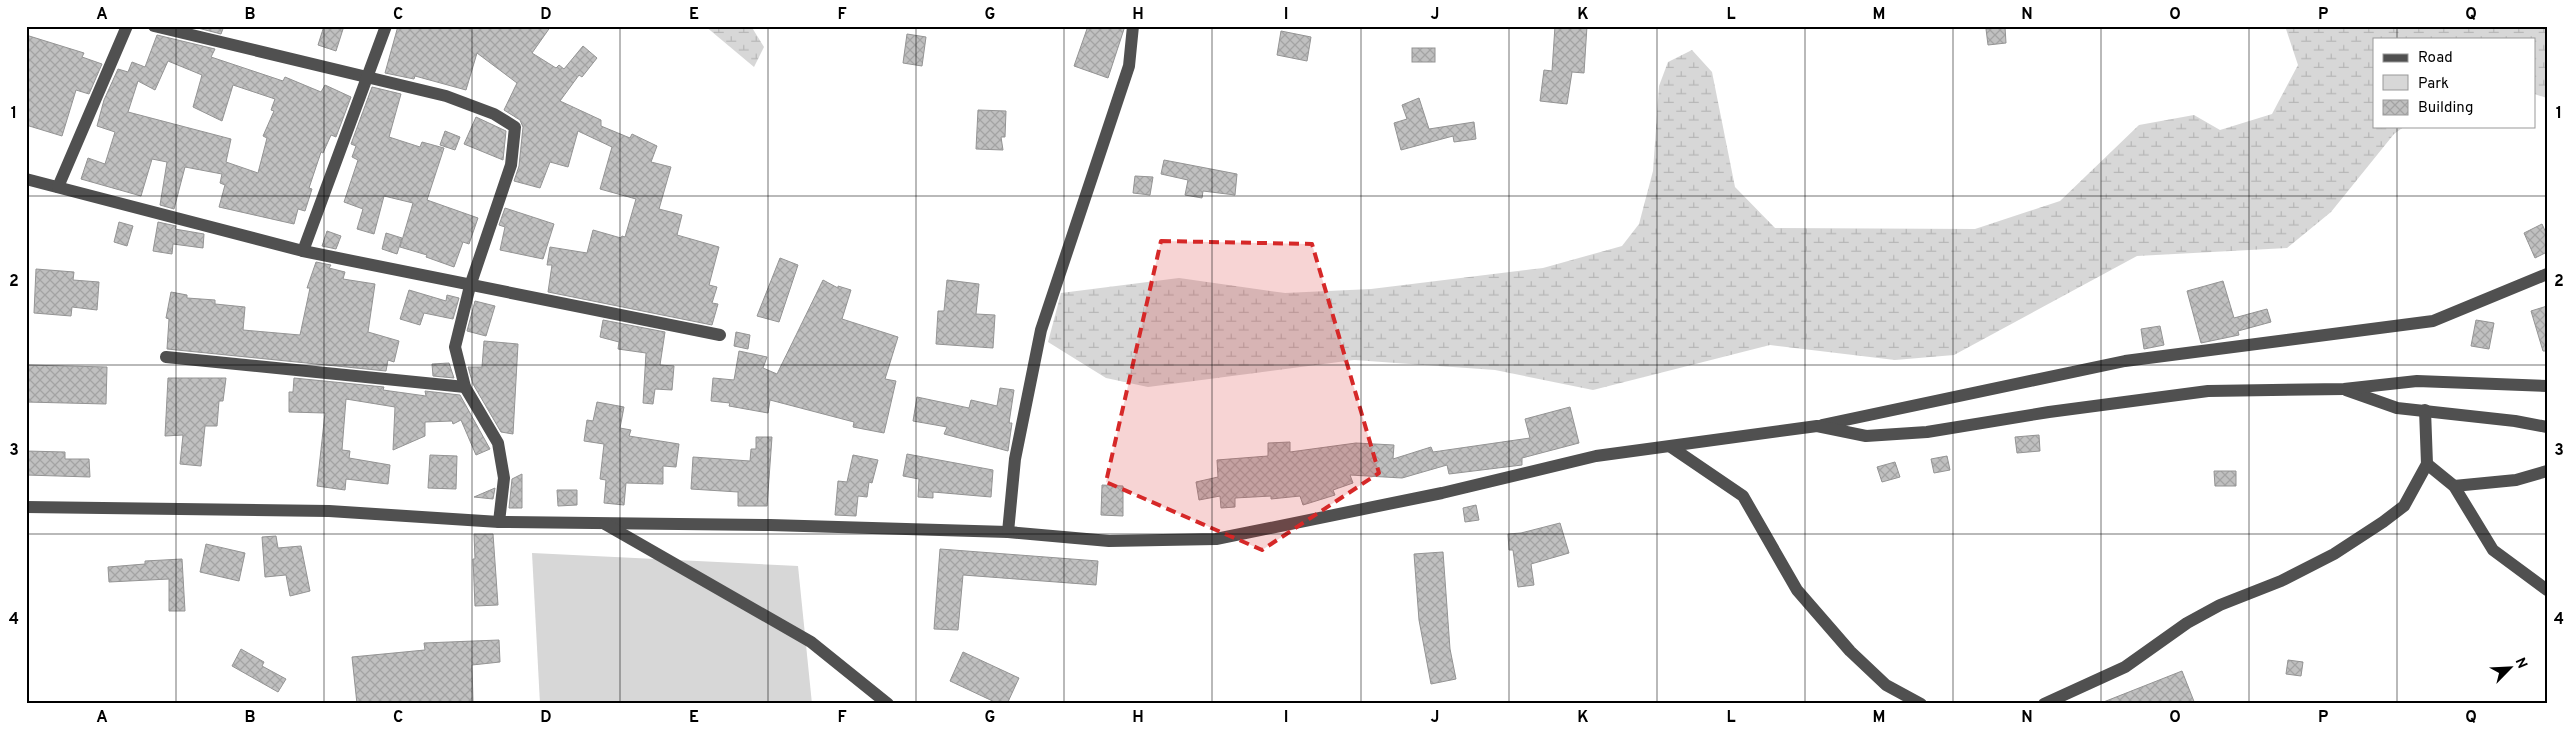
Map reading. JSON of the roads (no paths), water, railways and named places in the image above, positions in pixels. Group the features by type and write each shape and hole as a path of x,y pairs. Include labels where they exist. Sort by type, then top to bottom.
{"street":[{"path":"58,186 127,26"},
{"path":"154,26 367,79 446,96 494,114 515,127 511,165 470,286 455,347 465,387 473,397 498,443 504,478 499,522"},
{"path":"304,251 386,26"},
{"path":"1008,532 1015,459 1042,330 1129,66 1133,26"},
{"path":"26,179 304,251 720,335"},
{"path":"26,507 328,511 499,522 1008,532 1109,541 1216,539 1442,492 1596,456 1817,426 2125,361 2433,322 2547,274"},
{"path":"166,358 465,387"},
{"path":"1817,426 1866,436 1918,432 2049,412 2208,392 2344,389 2417,381 2547,386"},
{"path":"2344,389 2397,408 2425,410 2547,427"},
{"path":"2044,704 2125,667 2187,623 2220,605 2281,581 2334,554 2404,506 2427,464 2425,410"},
{"path":"1671,447 1743,496 1803,597 1850,651 1886,684 1921,704"},
{"path":"2427,464 2454,486 2493,550 2547,590"},
{"path":"2454,486 2516,480 2547,471"},
{"path":"603,523 811,642 888,704"}]}
